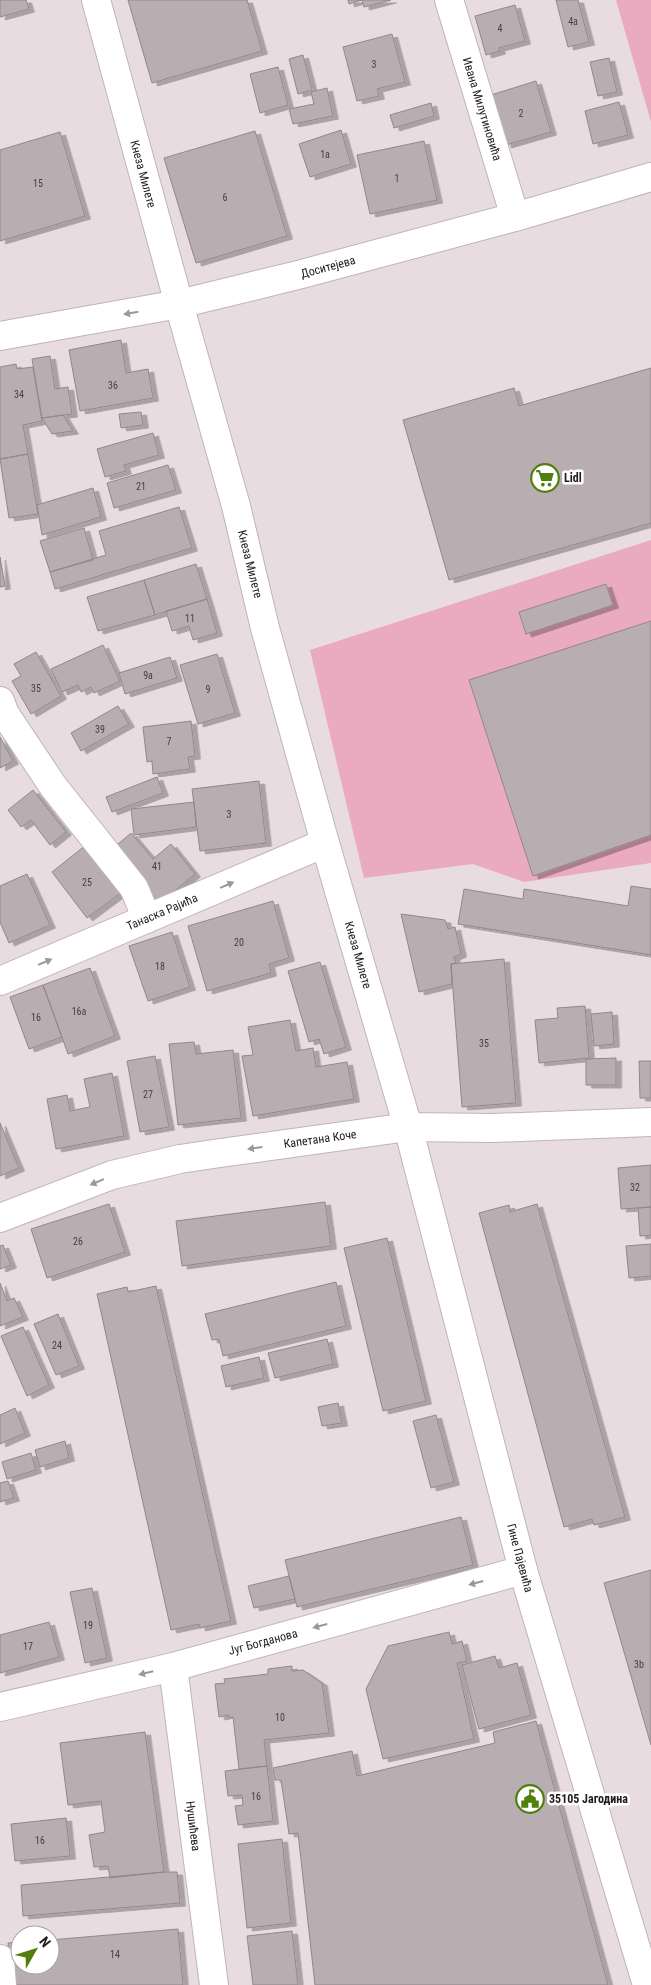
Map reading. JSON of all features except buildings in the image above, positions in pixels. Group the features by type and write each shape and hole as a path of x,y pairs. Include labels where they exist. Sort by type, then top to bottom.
{"main road":[{"name":"Кнеза Милете","path":"96,0 236,506 265,628 408,1128"},
{"name":"Ивана Милутиновића","path":"449,0 515,217"},
{"name":"Доситејева","path":"0,336 179,304 298,276 515,217 651,177"},
{"path":"0,701 5,714 54,786 134,888 147,919"},
{"name":"Танаска Рајића","path":"0,981 325,843"},
{"name":"Капетана Коче","path":"0,1218 112,1175 141,1167 204,1155 408,1128 494,1128 651,1122"},
{"name":"Гине Пајевића","path":"408,1128 523,1570 646,1985"},
{"name":"Југ Богданова","path":"0,1707 172,1667 523,1570"},
{"name":"Нушићева","path":"172,1667 214,1985"},
{"path":"0,1959 2,1985"}],"shaded area":[{"path":"616,0 651,0 651,122"},
{"path":"651,540 651,863 524,882 473,864 364,878 310,650"}],"place":[{"name":"Lidl","path":"545,478"},
{"name":"35105 Јагодина","path":"530,1799"}]}
